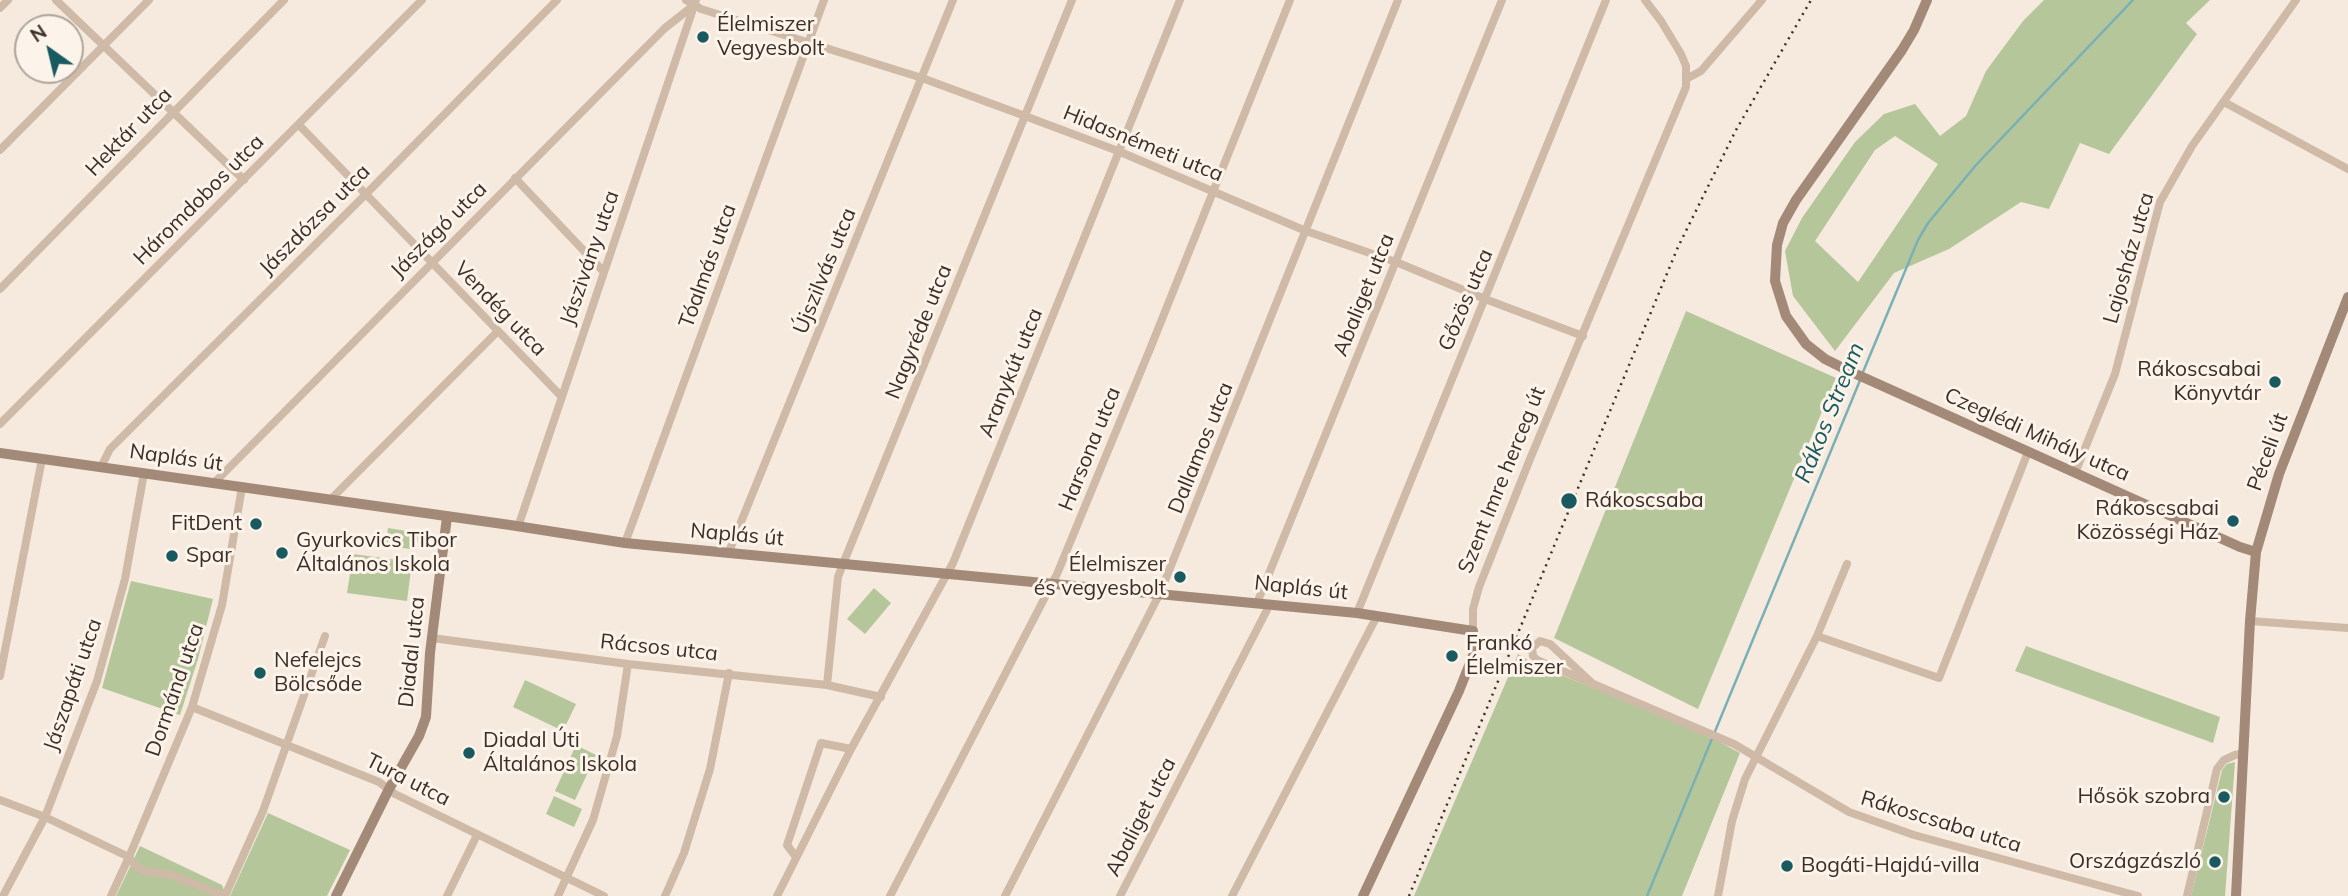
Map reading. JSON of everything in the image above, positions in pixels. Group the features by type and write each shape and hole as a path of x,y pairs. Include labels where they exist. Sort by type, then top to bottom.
{"street":[{"path":"0,8 8,0"},
{"path":"56,0 244,180"},
{"path":"0,150 149,0"},
{"name":"Hektár utca","path":"0,289 284,0"},
{"name":"Háromdobos utca","path":"0,424 422,0"},
{"name":"Jászdózsa utca","path":"101,467 110,449 557,0"},
{"name":"Tóalmás utca","path":"625,543 824,0"},
{"name":"Újszilvás utca","path":"728,554 953,0"},
{"name":"Nagyréde utca","path":"827,684 838,577 1072,0"},
{"name":"Aranykút utca","path":"776,896 851,749 948,574 1180,0"},
{"name":"Harsona utca","path":"890,896 1053,583 1290,0"},
{"name":"Dallamos utca","path":"1005,896 1160,593 1398,0"},
{"name":"Abaliget utca","path":"1257,603 1502,0"},
{"name":"Gőzös utca","path":"1357,613 1606,0"},
{"path":"1645,0 1681,54 1688,78 1701,71 1762,0"},
{"name":"Czeglédi Mihály utca","path":"1927,0 1902,50 1796,200 1783,223 1777,245 1774,281 1786,316 1806,344 1825,359 1874,384 2256,552"},
{"name":"Lajosház utca","path":"2075,473 2115,374 2160,202 2192,146 2297,0"},
{"name":"Hidasnémeti utca","path":"691,2 922,78 1025,116 1118,151 1306,231 1396,262 1583,336"},
{"name":"Jászágó utca","path":"214,483 691,2"},
{"name":"Jászivány utca","path":"518,527 691,2"},
{"name":"Szent Imre herceg út","path":"1363,896 1459,691 1474,653 1473,609 1479,587 1530,459 1684,96 1688,78"},
{"path":"2224,102 2348,169"},
{"name":"Vendég utca","path":"299,125 561,396"},
{"path":"515,178 603,271"},
{"name":"Péceli út","path":"2236,896 2256,552 2279,474 2348,297"},
{"path":"330,500 497,332"},
{"path":"1817,636 1939,678 2028,452"},
{"name":"Naplás út","path":"0,453 625,543 1377,615 1473,631"},
{"path":"0,676 42,459"},
{"name":"Jászapáti utca","path":"3,896 45,817 97,681 125,579 144,473"},
{"name":"Dormánd utca","path":"111,896 192,707 222,605 243,487"},
{"name":"Diadal utca","path":"336,896 389,789 419,736 426,717 432,638 447,517"},
{"path":"1718,896 1732,821 1745,779 1817,636 1847,564"},
{"name":"Abaliget utca","path":"1120,896 1270,604"},
{"path":"1232,896 1377,615"},
{"path":"2250,621 2348,628"},
{"path":"0,800 45,817 129,857 136,866 145,871 171,875 225,896 263,811 325,636"},
{"name":"Rácsos utca","path":"432,638 628,664 827,684 881,697"},
{"name":"Rákoscsaba utca","path":"1593,684 1550,645 1539,641 1532,648 1533,656 1537,660 1593,684 1701,729 1727,741 1849,812 1914,835 2138,896"},
{"path":"558,896 593,820 617,736 628,664"},
{"path":"665,896 684,853 710,769 729,674"},
{"name":"Tura utca","path":"192,707 377,781 395,794 604,896"},
{"path":"796,857 788,845 821,743 851,749"},
{"path":"2187,896 2217,769 2224,760 2235,754 2244,754"},
{"path":"447,896 478,835"}],"green space":[{"path":"2044,0 2210,0 2186,23 2197,34 2109,154 2080,143 2049,209 2021,202 1949,249 1894,273 1835,351 1793,296 1785,251 1802,218 1855,142 1884,114 1915,104 1940,136 1966,116 1986,71 2023,21","holes":["1895,136 1938,164 1858,282 1815,241 1875,150"]},
{"path":"1686,311 1836,378 1698,709 1554,638"},
{"path":"388,528 419,533 416,550 386,545"},
{"path":"353,554 412,562 407,601 347,593"},
{"path":"131,581 213,599 180,715 102,688"},
{"path":"874,588 891,603 865,634 847,619"},
{"path":"2026,646 2220,717 2213,743 2015,671"},
{"path":"1518,654 1536,665 1698,730 1740,753 1682,896 1414,896"},
{"path":"525,680 576,704 563,731 513,707"},
{"path":"576,745 596,755 575,800 555,791"},
{"path":"2235,762 2225,896 2191,896 2222,770 2227,764"},
{"path":"554,796 582,809 574,827 546,814"},
{"path":"268,813 350,850 327,896 230,896"},
{"path":"140,846 222,885 224,890 221,896 116,896"}],"waterway":[{"name":"Rákos Stream","path":"1863,372 1918,240 1928,223 1976,165 2133,0"},
{"name":"Rákos Stream","path":"1647,896 1861,378"}],"railway":[{"path":"1409,896 1678,247 1736,130 1811,0"}],"place":[{"name":"Élelmiszer Vegyesbolt","path":"703,37"},
{"name":"Rákoscsabai Könyvtár","path":"2275,382"},
{"name":"Rákoscsaba","path":"1569,501"},
{"name":"Rákoscsabai Közösségi Ház","path":"2233,521"},
{"name":"FitDent","path":"256,524"},
{"name":"Gyurkovics Tibor Általános Iskola","path":"282,553"},
{"name":"Spar","path":"172,556"},
{"name":"Élelmiszer és vegyesbolt","path":"1180,577"},
{"name":"Frankó Élelmiszer","path":"1452,656"},
{"name":"Nefelejcs Bölcsőde","path":"260,673"},
{"name":"Diadal Úti Általános Iskola","path":"469,753"},
{"name":"Hősök szobra","path":"2224,797"},
{"name":"Országzászló","path":"2215,862"},
{"name":"Bogáti-Hajdú-villa","path":"1787,866"}]}
